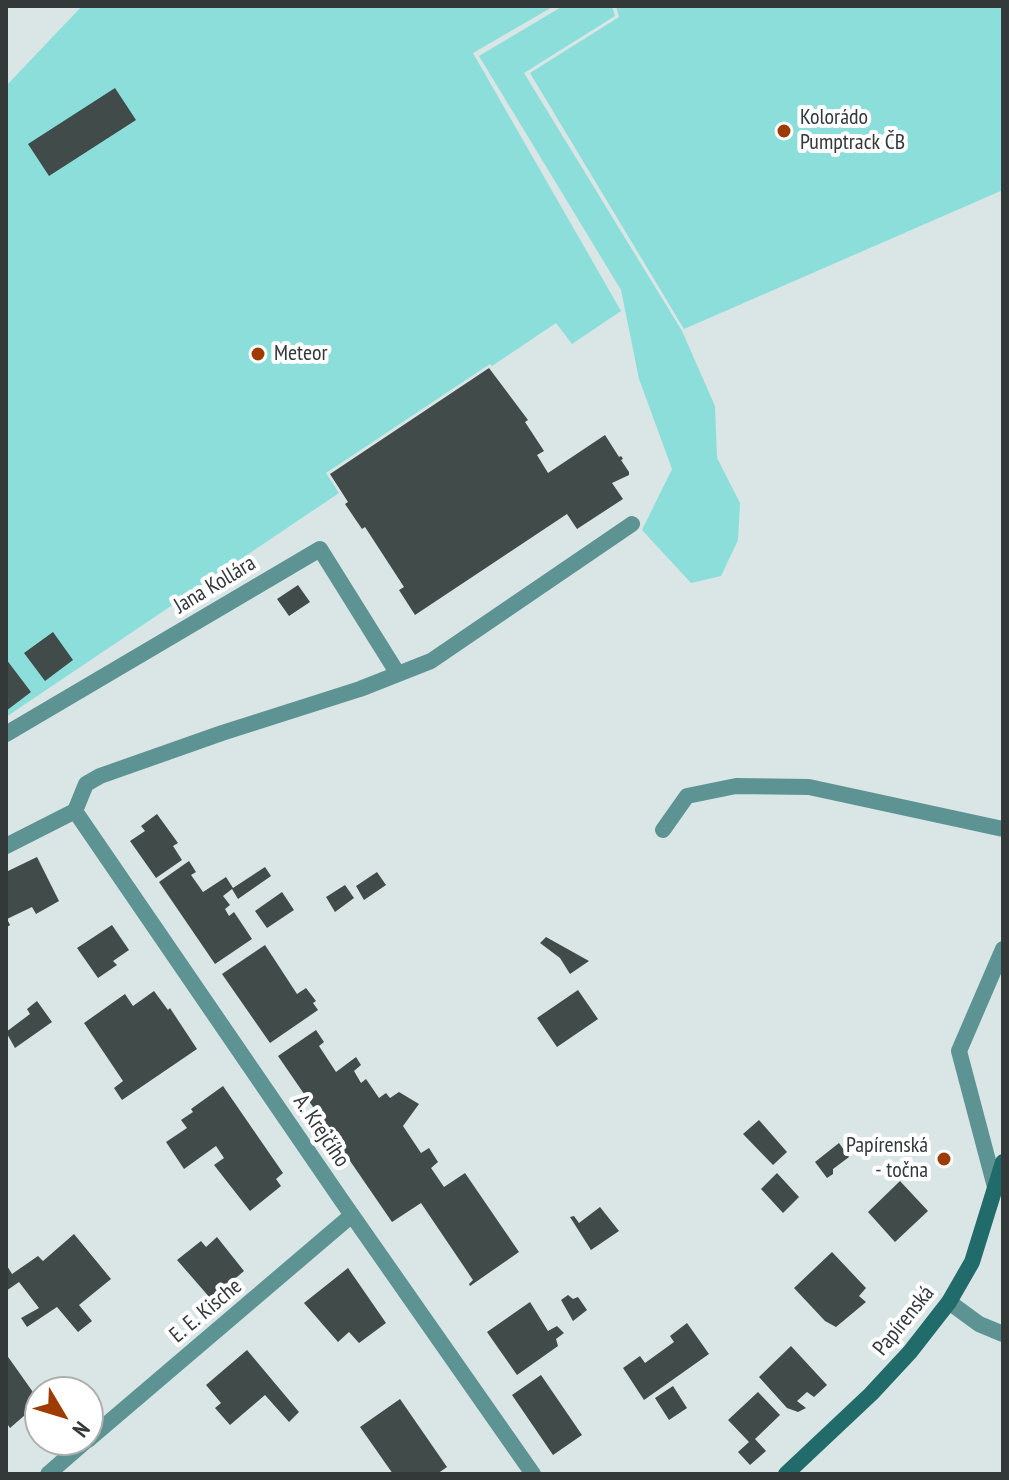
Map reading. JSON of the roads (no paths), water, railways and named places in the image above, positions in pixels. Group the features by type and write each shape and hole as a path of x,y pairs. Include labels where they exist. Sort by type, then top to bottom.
{"street":[{"path":"6,846 75,811 86,784 100,776 431,661 632,524"},
{"name":"Jana Kollára","path":"6,734 320,549 398,674"},
{"path":"663,830 687,796 736,786 809,787 1003,829"},
{"name":"A. Krejčího","path":"75,811 533,1474"},
{"path":"995,1187 959,1051 1003,949"},
{"name":"Papírenská","path":"786,1474 891,1373 949,1302 972,1262 1003,1162"},
{"name":"E. E. Kische","path":"104,1426 352,1215"},
{"path":"949,1302 979,1324 1003,1334"},
{"name":"E. E. Kische","path":"48,1474 69,1456"}],"place":[{"name":"Kolorádo Pumptrack ČB","path":"784,131"},
{"name":"Meteor","path":"258,354"},
{"name":"Papírenská - točna","path":"944,1159"}]}
